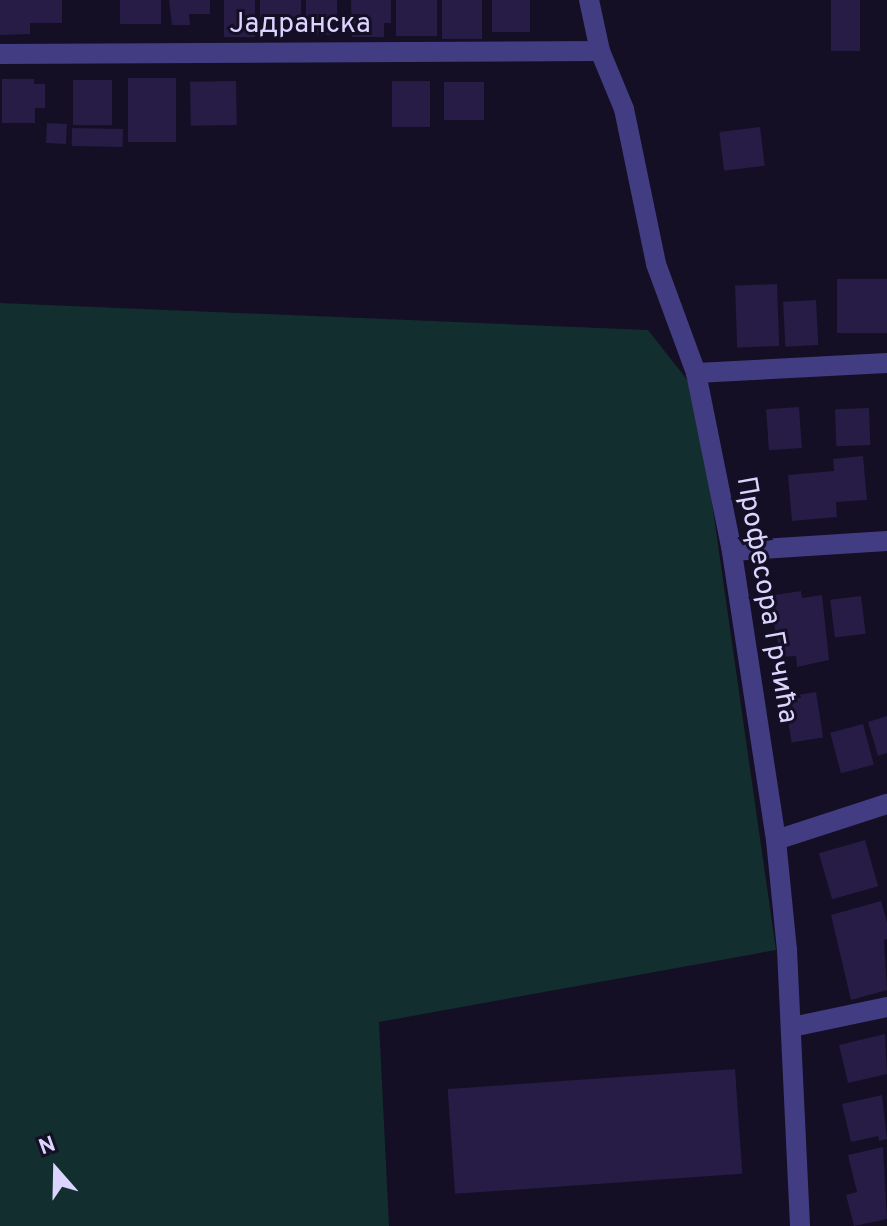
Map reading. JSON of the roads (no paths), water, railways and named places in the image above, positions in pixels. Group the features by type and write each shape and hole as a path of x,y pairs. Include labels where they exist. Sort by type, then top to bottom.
{"street":[{"name":"Професора Грчића","path":"589,0 600,51 624,109 656,264 696,373 732,551 776,840 792,1027 800,1226"},
{"name":"Јадранска","path":"0,54 600,51"},
{"path":"696,373 887,363"},
{"path":"732,551 887,541"},
{"path":"776,840 887,804"},
{"path":"792,1027 887,1007"}]}
